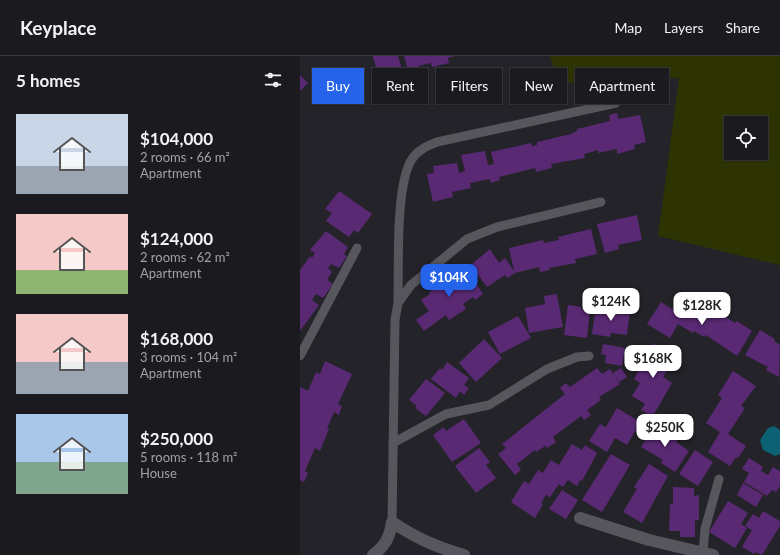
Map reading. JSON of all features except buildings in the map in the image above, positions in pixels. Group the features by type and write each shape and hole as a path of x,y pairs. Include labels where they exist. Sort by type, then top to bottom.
{"street":[{"path":"580,518 649,540 708,554"},
{"path":"373,555 382,548 390,535 392,522 415,537 442,549 464,555"}],"lane":[{"path":"392,522 394,339 398,302 403,179 413,157 422,149 437,142 611,104"},
{"path":"398,302 411,284 456,247 477,234 600,202"},
{"path":"300,356 357,248"},
{"path":"393,443 446,414 489,405 547,369 576,357 589,356"},
{"path":"708,554 705,529 719,479"}],"green space":[{"path":"550,56 780,56 780,265 658,236 679,78 669,78 669,68 575,68 575,82 567,83 567,68 554,68"}],"water":[{"path":"774,426 780,430 780,454 775,456 763,450 760,440 768,428"}]}
